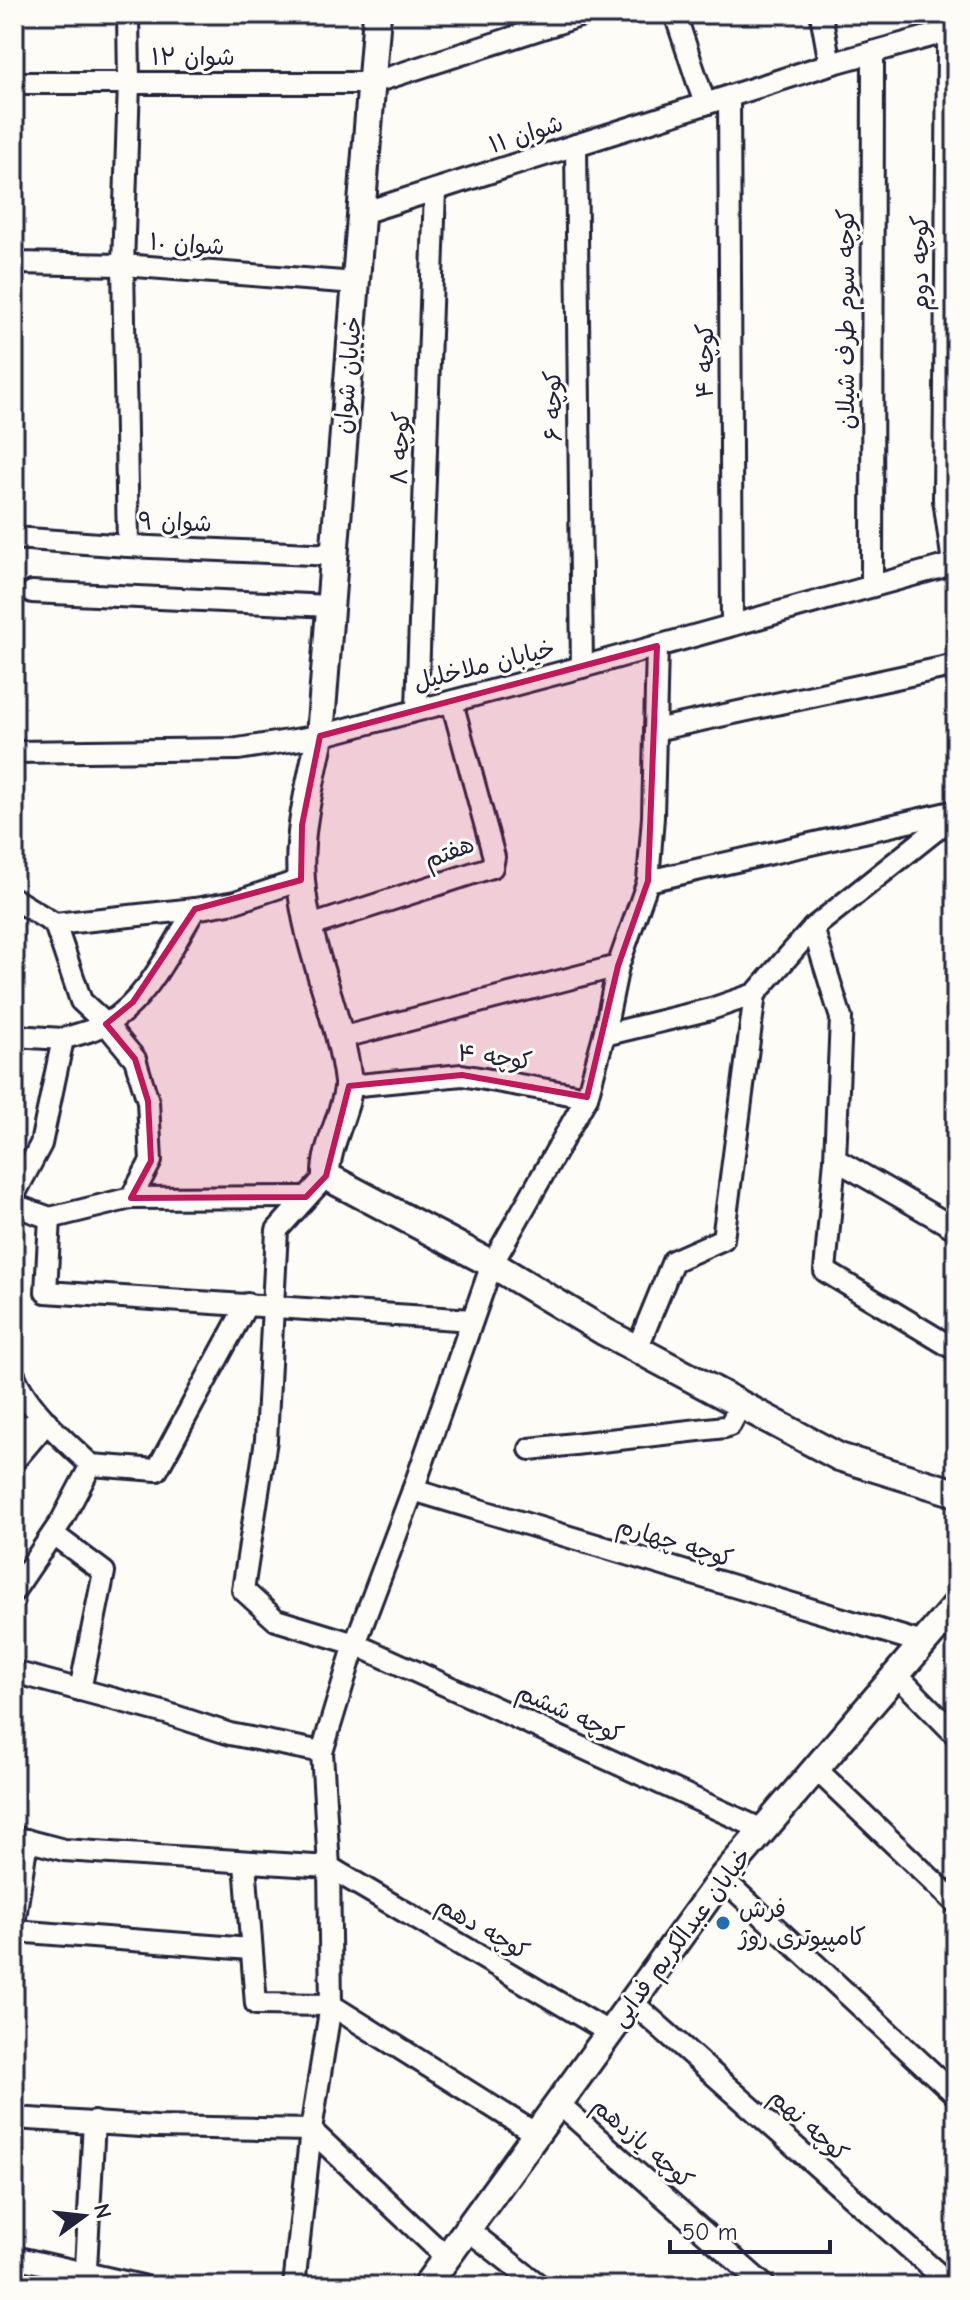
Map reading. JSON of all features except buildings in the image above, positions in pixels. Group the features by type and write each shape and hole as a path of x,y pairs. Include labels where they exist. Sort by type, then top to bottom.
{"street":[{"path":"128,14 123,265 128,546"},
{"name":"خیابان شوان","path":"349,1086 301,880 302,825 320,736 377,14"},
{"name":"شوان ۱۲","path":"14,83 372,83 586,14"},
{"path":"675,14 705,104"},
{"path":"821,14 830,64"},
{"name":"شوان ۱۱","path":"362,213 830,64 956,30"},
{"name":"کوچه دوم","path":"954,563 950,494 948,47 956,30"},
{"name":"کوچه سوم طرف شیلان","path":"872,586 873,52"},
{"name":"کوچه ۴","path":"729,96 732,625"},
{"name":"کوچه ۶","path":"576,145 582,667"},
{"name":"کوچه ۸","path":"417,708 435,190"},
{"name":"شوان ۱۰","path":"14,263 123,265 356,283"},
{"name":"شوان ۹","path":"14,538 334,555"},
{"name":"خیابان ملاخلیل","path":"14,752 238,749 320,736 582,667 954,563"},
{"path":"32,592 330,606"},
{"path":"294,2286 311,2130 331,2005 329,1867 322,1752 355,1644 492,1264 587,1097 618,966 648,881 653,817 657,646"},
{"path":"655,730 956,665"},
{"name":"هفتم","path":"310,926 492,867 494,857 452,702"},
{"path":"648,881 956,813"},
{"path":"604,1035 711,1009 755,994 813,928 956,813"},
{"path":"14,899 55,924 235,902 301,880"},
{"path":"14,1036 63,1039 106,1024 133,1002 166,957 195,909"},
{"path":"55,924 81,1001 106,1024 135,1059 148,1101 151,1161 131,1198"},
{"path":"813,928 841,1018 835,1159 825,1271 956,1350"},
{"path":"340,1038 618,966"},
{"path":"637,1349 673,1261 723,1239 755,994"},
{"path":"14,1195 41,1144 63,1039"},
{"name":"کوچه ۴","path":"349,1086 462,1075 587,1097"},
{"path":"273,1305 277,1230 326,1176 325,1160 349,1086"},
{"path":"835,1159 956,1229"},
{"path":"326,1176 492,1264 637,1349 839,1457 956,1493"},
{"path":"14,1205 50,1218 131,1198 306,1197"},
{"path":"50,1218 46,1292 472,1320"},
{"path":"14,1375 17,1384 47,1422 91,1465 157,1470 247,1304"},
{"name":"کوچه ششم","path":"273,1305 266,1440 243,1590 276,1620 355,1644 763,1830"},
{"path":"530,1449 725,1427 730,1425 741,1404"},
{"path":"14,1429 47,1422"},
{"path":"14,1461 47,1422"},
{"path":"14,1591 53,1534 91,1465"},
{"name":"کوچه چهارم","path":"413,1490 923,1643"},
{"path":"53,1534 104,1572 80,1690"},
{"name":"خیابان عبدالکریم فدایی","path":"426,2286 722,1878 956,1605"},
{"path":"14,1672 166,1713 230,1734 322,1752"},
{"path":"896,1674 956,1735"},
{"path":"815,1768 956,1903"},
{"path":"14,1924 21,1839 64,1850 329,1867"},
{"path":"245,1863 256,2004 331,2005 536,2134"},
{"name":"کوچه دهم","path":"329,1867 610,2033"},
{"path":"722,1878 956,2095"},
{"path":"14,1931 250,1949"},
{"name":"کوچه نهم","path":"632,2002 952,2286"},
{"name":"کوچه یازدهم","path":"558,2103 765,2286"},
{"path":"14,2118 156,2127 311,2130 447,2258"},
{"path":"85,2280 94,2122"},
{"path":"467,2229 540,2286"},
{"path":"14,2257 85,2280 142,2286"}],"highlighted area":[{"path":"657,646 648,881 618,966 587,1097 462,1075 349,1086 326,1176 306,1197 131,1198 151,1161 148,1101 135,1059 106,1024 133,1002 195,909 301,880 302,825 320,736"}],"place":[{"name":"فرش کامپیوتری روژ","path":"723,1923"}]}
